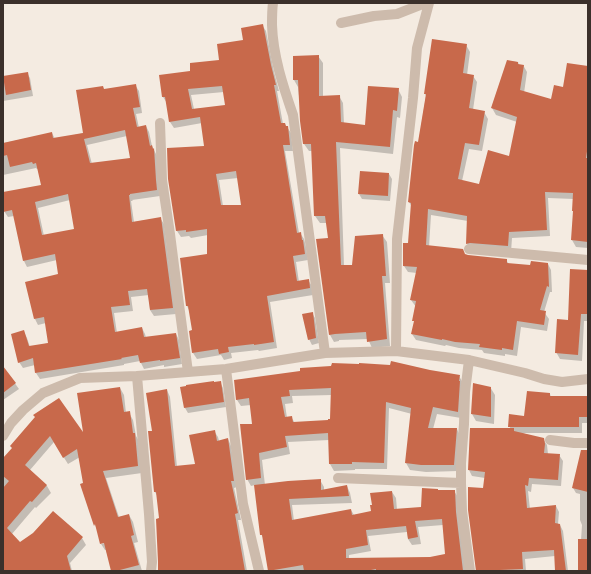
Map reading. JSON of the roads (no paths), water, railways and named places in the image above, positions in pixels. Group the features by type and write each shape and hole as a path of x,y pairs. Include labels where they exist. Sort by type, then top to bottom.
{"street":[{"path":"273,3 272,25 274,45 281,79 293,115 325,353"},
{"path":"341,23 374,16 397,14 425,3"},
{"path":"396,351 397,239 413,98 417,48 430,3"},
{"path":"160,123 162,180 188,372"},
{"path":"469,249 588,260"},
{"path":"3,436 7,420 23,410 43,393 80,378 137,376 226,369 325,353 396,351 469,360 562,382 588,379"},
{"path":"469,360 465,392 461,483 462,511 470,571"},
{"path":"226,369 243,504 259,571"},
{"path":"137,376 149,514 152,562 151,571"},
{"path":"550,440 588,443"},
{"path":"338,478 461,483"}]}
